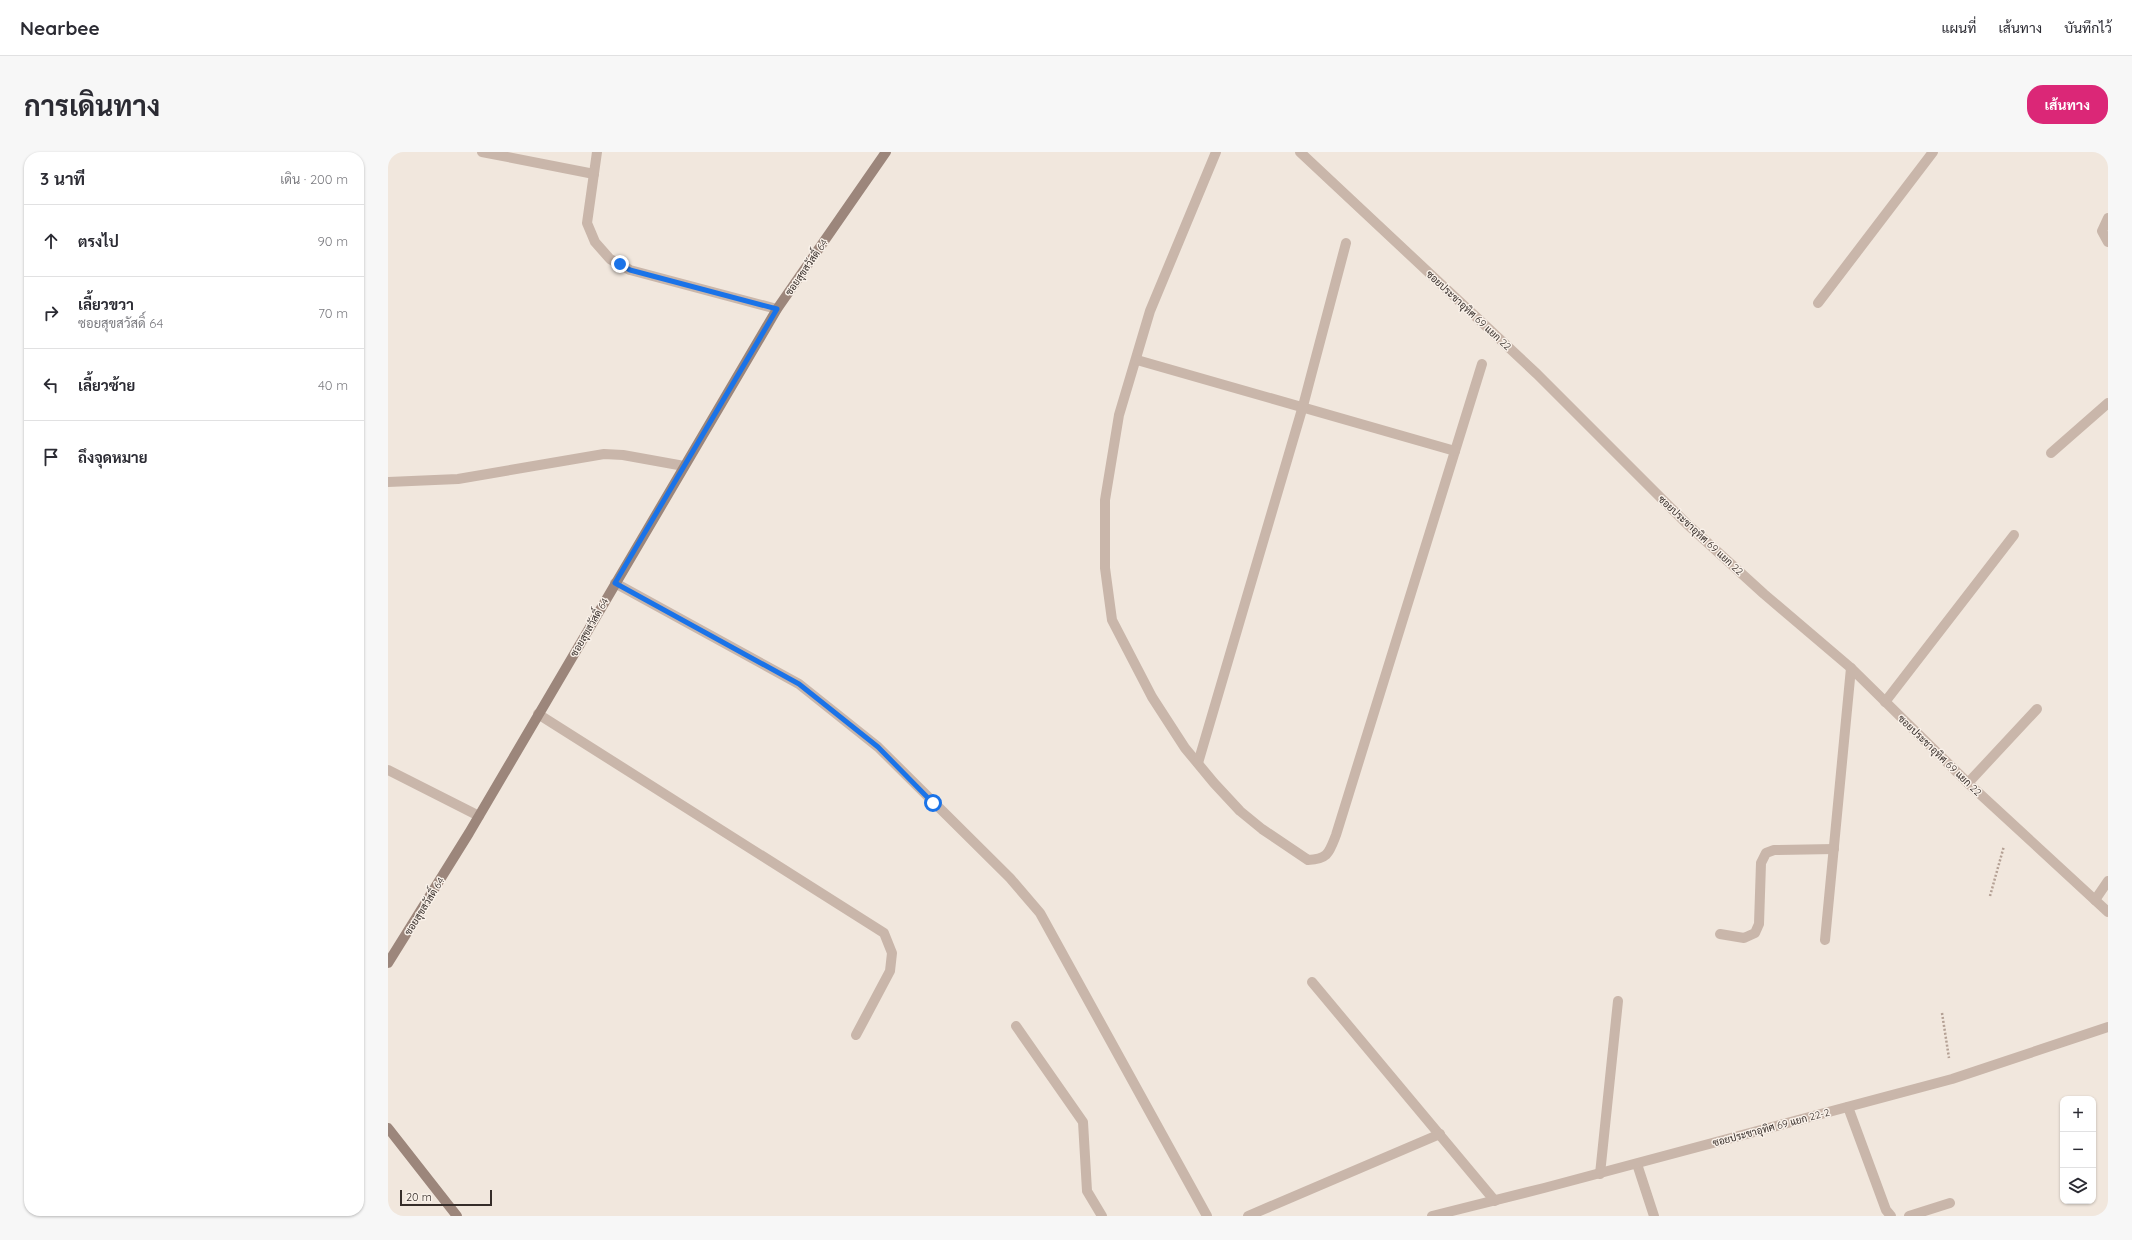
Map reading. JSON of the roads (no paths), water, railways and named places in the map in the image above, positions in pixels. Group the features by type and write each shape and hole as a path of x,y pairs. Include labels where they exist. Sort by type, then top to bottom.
{"street":[{"path":"482,152 594,174"},
{"path":"597,152 587,223 595,242 610,259 630,270 777,309"},
{"name":"ซอยสุขสวัสดิ์ 64","path":"388,964 479,816 777,309 886,152"},
{"path":"1216,152 1150,311 1119,415 1105,500 1105,568 1112,620 1152,697 1198,763 1240,811 1302,858 1315,860 1323,858 1329,853 1482,364"},
{"name":"ซอยประชาอุทิศ 69 แยก 22","path":"1300,152 1537,374 1687,524 1764,594 1851,668 1968,783 2108,912"},
{"path":"1818,303 1933,152"},
{"path":"2108,218 2102,230 2108,242"},
{"path":"1198,763 1303,406 1346,243"},
{"path":"1136,360 1455,450"},
{"path":"2051,453 2108,403"},
{"path":"388,482 458,479 604,454 622,455 684,466"},
{"path":"1885,702 2014,534"},
{"path":"615,583 799,684 878,747 1010,878 1040,913 1207,1216"},
{"path":"1825,940 1851,668"},
{"path":"1968,783 2037,708"},
{"path":"538,714 884,933 892,953 890,971 856,1035"},
{"path":"388,770 479,816"},
{"path":"1720,934 1744,938 1754,933 1759,924 1761,863 1766,853 1774,850 1834,849"},
{"path":"2095,900 2108,881"},
{"path":"1312,982 1495,1201"},
{"path":"1600,1174 1618,1002"},
{"path":"1016,1026 1084,1122 1087,1191 1102,1216"},
{"name":"ซอยประชาอุทิศ 69 แยก 22-2","path":"1432,1216 1600,1174 1952,1079 2108,1028"},
{"path":"1848,1107 1886,1210 1891,1216"},
{"path":"388,1128 456,1216"},
{"path":"1248,1216 1440,1134"},
{"path":"1637,1164 1654,1216"},
{"path":"1909,1216 1950,1203"}]}
